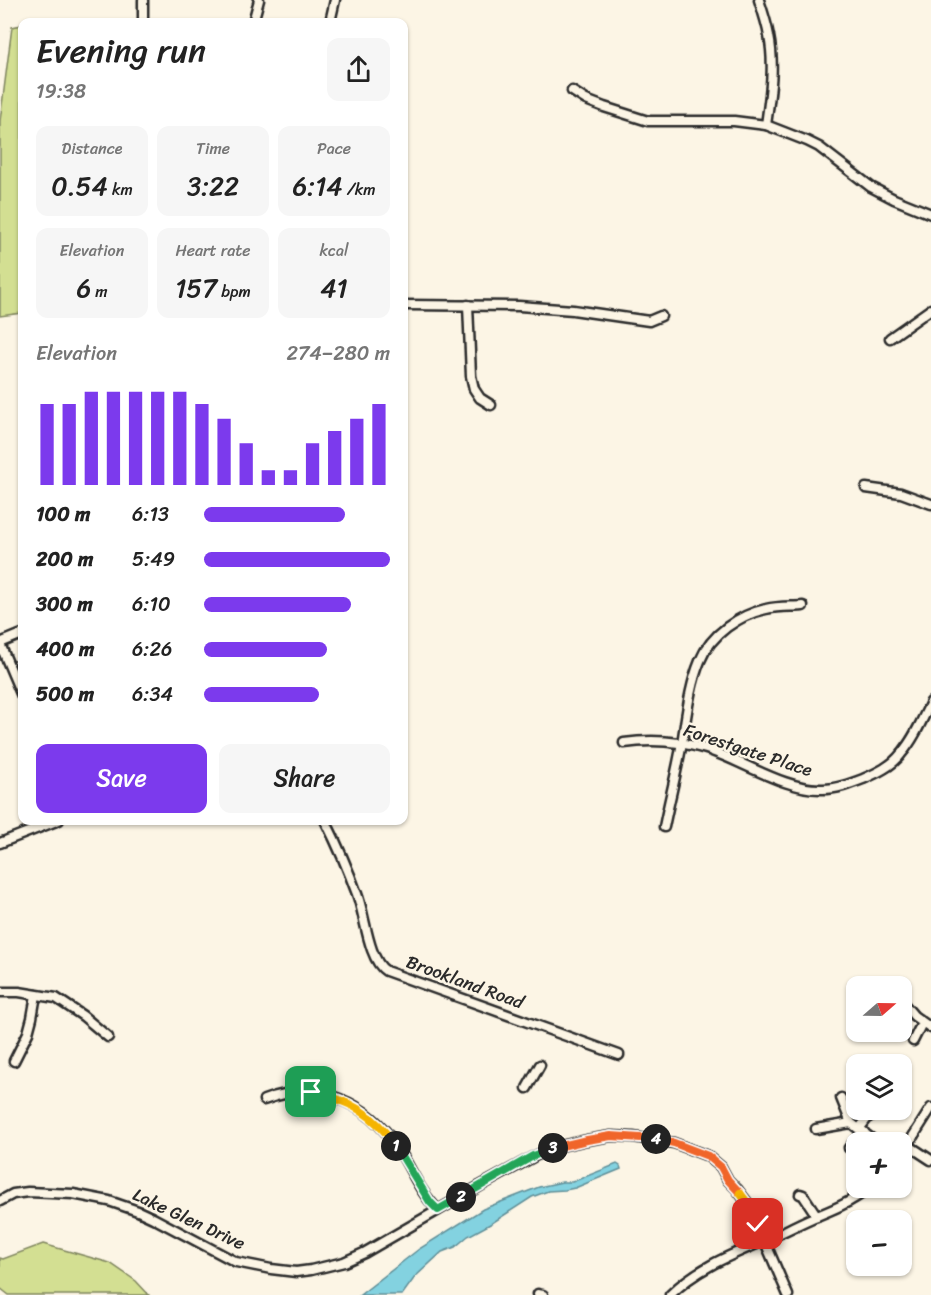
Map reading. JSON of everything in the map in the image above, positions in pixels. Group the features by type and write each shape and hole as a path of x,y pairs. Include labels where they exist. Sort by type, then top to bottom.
{"street":[{"path":"143,0 143,18"},
{"path":"254,18 259,0"},
{"path":"331,18 335,0"},
{"path":"759,0 771,45 771,85 766,125"},
{"path":"572,91 586,100 648,121 734,121 766,125 819,147 876,190 931,214"},
{"path":"408,305 519,306 573,310 649,321 661,316"},
{"path":"468,305 471,376 474,389 480,398 490,405"},
{"path":"890,338 931,309"},
{"path":"866,488 901,494 931,504"},
{"path":"664,827 692,688 700,660 727,627 754,613 768,609 803,606"},
{"path":"18,636 0,643 18,686"},
{"name":"Forestgate Place","path":"624,743 657,740 682,743 725,756 781,780 822,790 851,784 877,773 896,760 910,741 931,702"},
{"path":"0,843 46,825"},
{"name":"Brookland Road","path":"327,825 357,894 372,949 381,968 619,1055"},
{"path":"0,992 19,992 56,998 83,1016 108,1037"},
{"path":"14,1061 28,1033 36,995"},
{"path":"912,1012 922,1023 931,1028"},
{"path":"913,1041 922,1023"},
{"path":"527,1088 540,1065"},
{"path":"264,1100 288,1093 311,1092 337,1098 356,1108 389,1136 430,1202 438,1210"},
{"path":"841,1098 851,1124 861,1131 867,1120"},
{"path":"912,1139 931,1108"},
{"path":"816,1129 851,1124"},
{"name":"Lake Glen Drive","path":"0,1201 13,1194 28,1192 73,1194 109,1201 153,1218 236,1262 296,1272 344,1262 384,1242 533,1156 552,1148 611,1136 633,1137 674,1143 708,1156 721,1167 728,1180 749,1205 788,1295"},
{"path":"912,1148 931,1160"},
{"path":"800,1194 803,1195 816,1216"},
{"path":"670,1295 696,1273 854,1198"}],"green space":[{"path":"18,26 18,314 0,316 0,121 12,27"},
{"path":"43,1244 110,1263 136,1281 149,1295 9,1295 0,1288 0,1258 3,1259"}],"water":[{"path":"617,1164 621,1169 575,1188 548,1191 532,1197 468,1236 455,1247 442,1252 415,1277 402,1295 360,1295 419,1249 483,1209 539,1187 572,1182"}],"route":[{"path":"311,1092 347,1102 381,1127 398,1148 430,1202 438,1210 533,1156 552,1148 611,1136 655,1139 674,1143 708,1156 721,1167 728,1180 749,1205 758,1224"}]}
